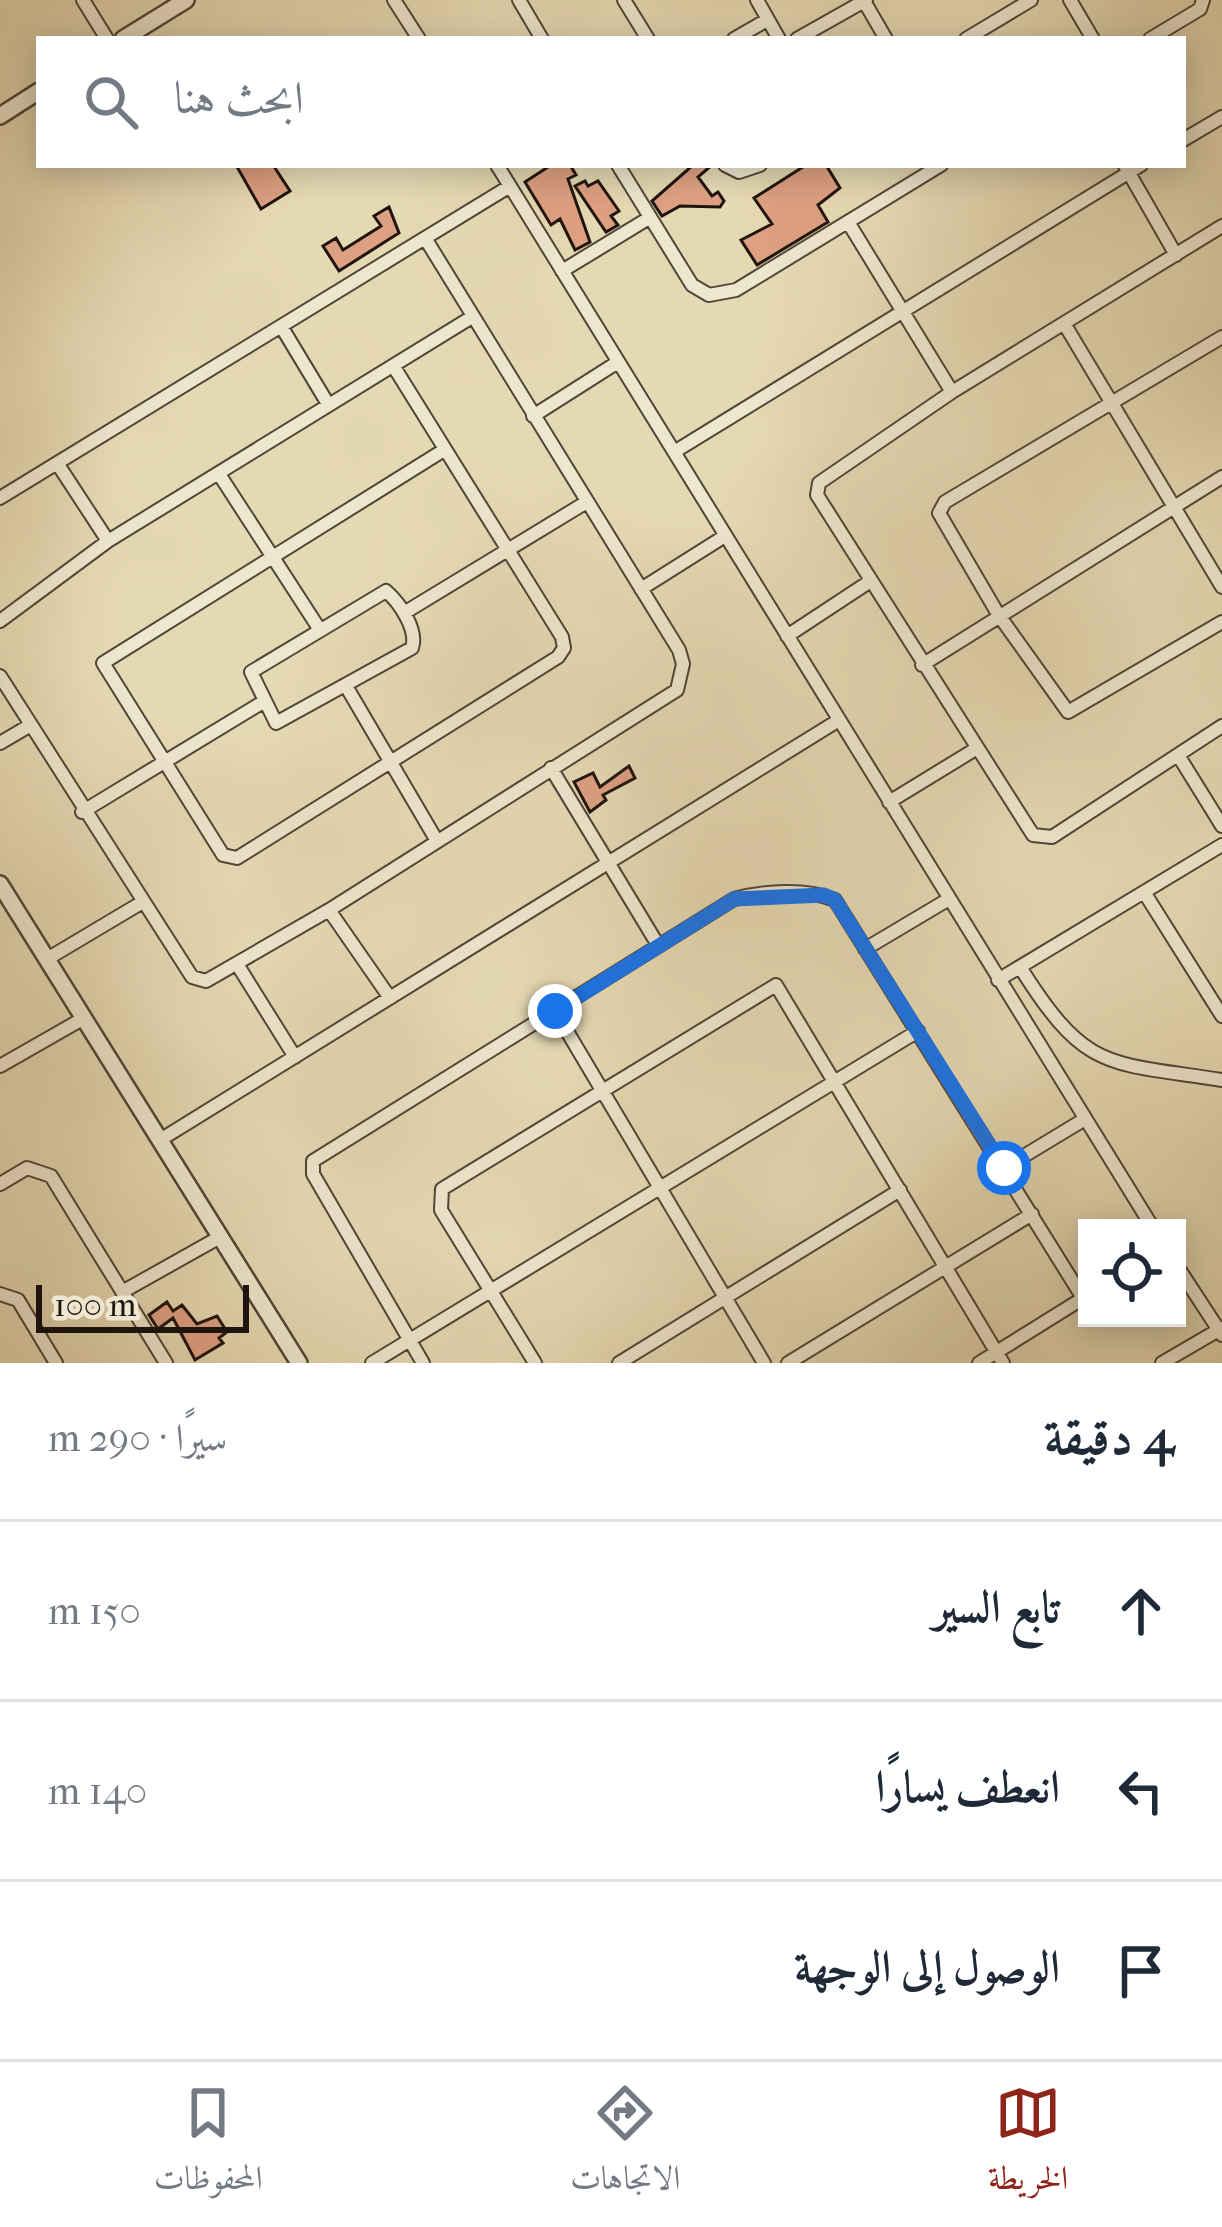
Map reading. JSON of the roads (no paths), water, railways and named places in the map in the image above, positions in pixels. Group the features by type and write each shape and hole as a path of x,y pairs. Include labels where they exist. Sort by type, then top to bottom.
{"street":[{"path":"83,0 105,36"},
{"path":"128,36 186,0"},
{"path":"394,0 417,36"},
{"path":"518,0 540,36"},
{"path":"624,0 646,36"},
{"path":"757,0 777,36"},
{"path":"802,36 865,0 884,36"},
{"path":"971,36 1031,0"},
{"path":"1070,0 1091,36"},
{"path":"1155,36 1199,9 1203,0"},
{"path":"739,36 767,20"},
{"path":"0,116 36,93"},
{"path":"1186,138 1222,117"},
{"path":"499,168 1147,1219"},
{"path":"620,168 692,285 710,295 736,290 936,168"},
{"path":"674,452 1129,168"},
{"path":"1132,168 1176,255"},
{"path":"0,497 510,186"},
{"path":"562,271 649,218"},
{"path":"848,222 952,392"},
{"path":"1222,226 952,392 819,483 817,495 974,751 1033,835 1047,838 1222,726"},
{"path":"0,676 141,903 192,977 206,981 329,910 676,690 683,664 679,650 425,238"},
{"path":"0,621 108,542 472,317"},
{"path":"1065,325 1222,587"},
{"path":"281,326 328,404"},
{"path":"1222,338 945,502 940,523 1068,712 1222,622"},
{"path":"533,416 618,362"},
{"path":"394,367 508,548 564,648 237,858 223,855 103,663 444,450"},
{"path":"57,463 108,542"},
{"path":"219,473 320,630"},
{"path":"922,665 1222,476"},
{"path":"404,613 585,503"},
{"path":"641,589 725,536"},
{"path":"787,636 869,582"},
{"path":"381,592 390,593 415,638 412,648 283,724 276,723 250,672 320,630 381,592"},
{"path":"346,686 437,841"},
{"path":"82,812 262,702"},
{"path":"160,1140 839,720"},
{"path":"0,743 29,726"},
{"path":"889,802 974,751"},
{"path":"1178,755 1222,826"},
{"path":"551,768 658,945"},
{"path":"998,980 1222,845"},
{"path":"0,884 299,1363"},
{"path":"1144,892 1222,1016"},
{"path":"423,1363 313,1174 313,1161 734,899 817,893 835,900 1078,1286"},
{"path":"866,949 949,899"},
{"path":"47,959 141,903"},
{"path":"329,910 390,998"},
{"path":"237,964 295,1057"},
{"path":"1020,967 1061,1030 1085,1050 1131,1066 1222,1080"},
{"path":"535,1363 440,1210 442,1189 776,986 1000,1358"},
{"path":"555,1011 764,1363"},
{"path":"0,1066 84,1018"},
{"path":"372,1363 918,1031"},
{"path":"1004,1168 1085,1119"},
{"path":"0,1184 27,1168 51,1176 166,1363"},
{"path":"619,1363 900,1190"},
{"path":"788,1363 1032,1214"},
{"path":"122,1292 220,1237"},
{"path":"1162,1363 1221,1331 1186,1279"},
{"path":"0,1294 18,1300 56,1363"},
{"path":"979,1363 1000,1358 1078,1302"}]}
